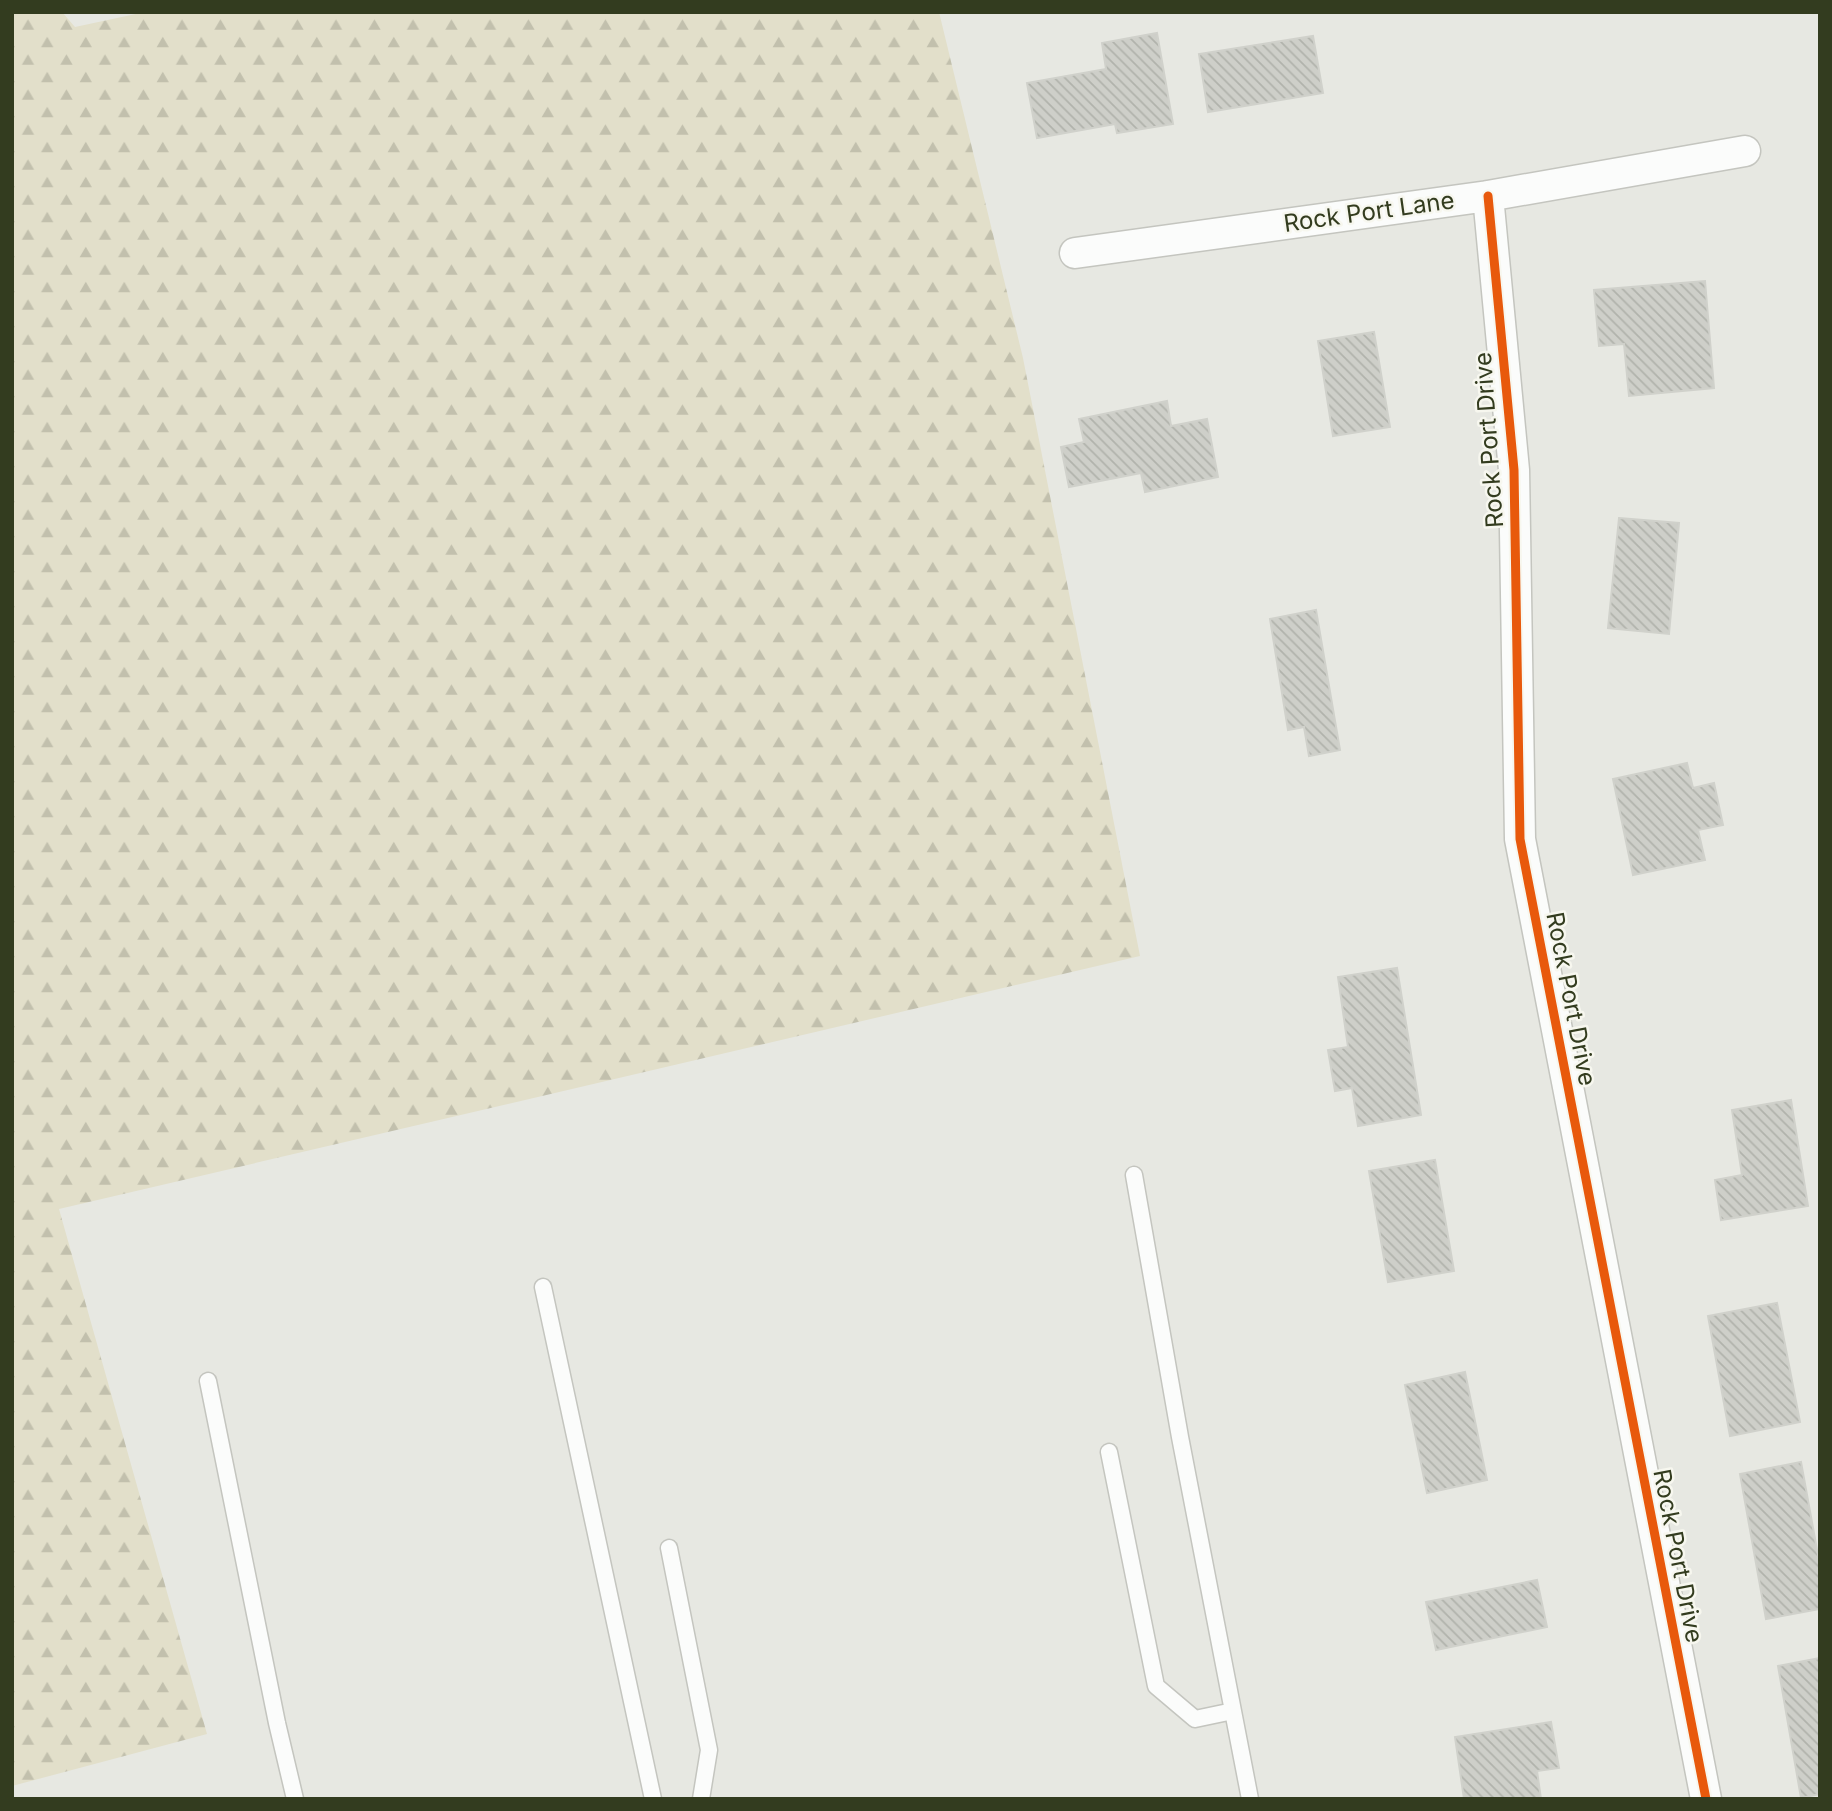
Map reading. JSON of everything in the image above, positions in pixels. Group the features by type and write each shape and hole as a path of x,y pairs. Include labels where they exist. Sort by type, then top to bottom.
{"street":[{"name":"Rock Port Lane","path":"1075,253 1488,196 1745,150"},
{"name":"Rock Port Drive","path":"1488,196 1514,470 1520,839 1706,1799"}],"lane":[{"path":"1134,1175 1180,1437 1250,1799"},
{"path":"543,1287 653,1799"},
{"path":"208,1381 277,1723 295,1799"},
{"path":"1109,1452 1156,1686 1195,1719 1233,1711"},
{"path":"669,1548 709,1750 701,1799"}],"green space":[{"path":"12,12 62,12 75,27 145,12 939,12 1023,358 1140,956 59,1209 207,1734 12,1786"}],"building":[{"path":"1157,33 1173,124 1117,133 1115,124 1037,138 1027,83 1106,69 1102,43"},
{"path":"1313,36 1323,93 1208,112 1199,54"},
{"path":"1705,281 1714,388 1629,396 1624,344 1599,346 1594,290"},
{"path":"1374,332 1390,427 1333,436 1318,341"},
{"path":"1167,401 1171,426 1207,419 1218,477 1145,492 1141,473 1069,487 1061,447 1084,442 1079,419"},
{"path":"1619,518 1679,523 1669,634 1608,628"},
{"path":"1316,610 1340,750 1309,756 1304,727 1288,730 1270,619"},
{"path":"1687,763 1693,788 1714,783 1723,825 1698,830 1705,860 1633,875 1613,779"},
{"path":"1397,968 1421,1115 1358,1126 1352,1088 1335,1091 1328,1050 1348,1047 1338,977"},
{"path":"1791,1100 1808,1206 1721,1220 1715,1180 1742,1175 1732,1110"},
{"path":"1435,1160 1454,1271 1388,1282 1369,1171"},
{"path":"1777,1303 1800,1422 1730,1436 1708,1316"},
{"path":"1465,1372 1487,1480 1427,1493 1405,1385"},
{"path":"1801,1462 1820,1566 1820,1609 1766,1619 1740,1474"},
{"path":"1537,1580 1547,1627 1436,1650 1426,1602"},
{"path":"1820,1658 1820,1794 1801,1798 1778,1666"},
{"path":"1551,1722 1559,1768 1537,1771 1541,1799 1464,1799 1455,1737"}],"cycle path":[{"path":"1488,196 1514,470 1520,839 1706,1799"}]}
